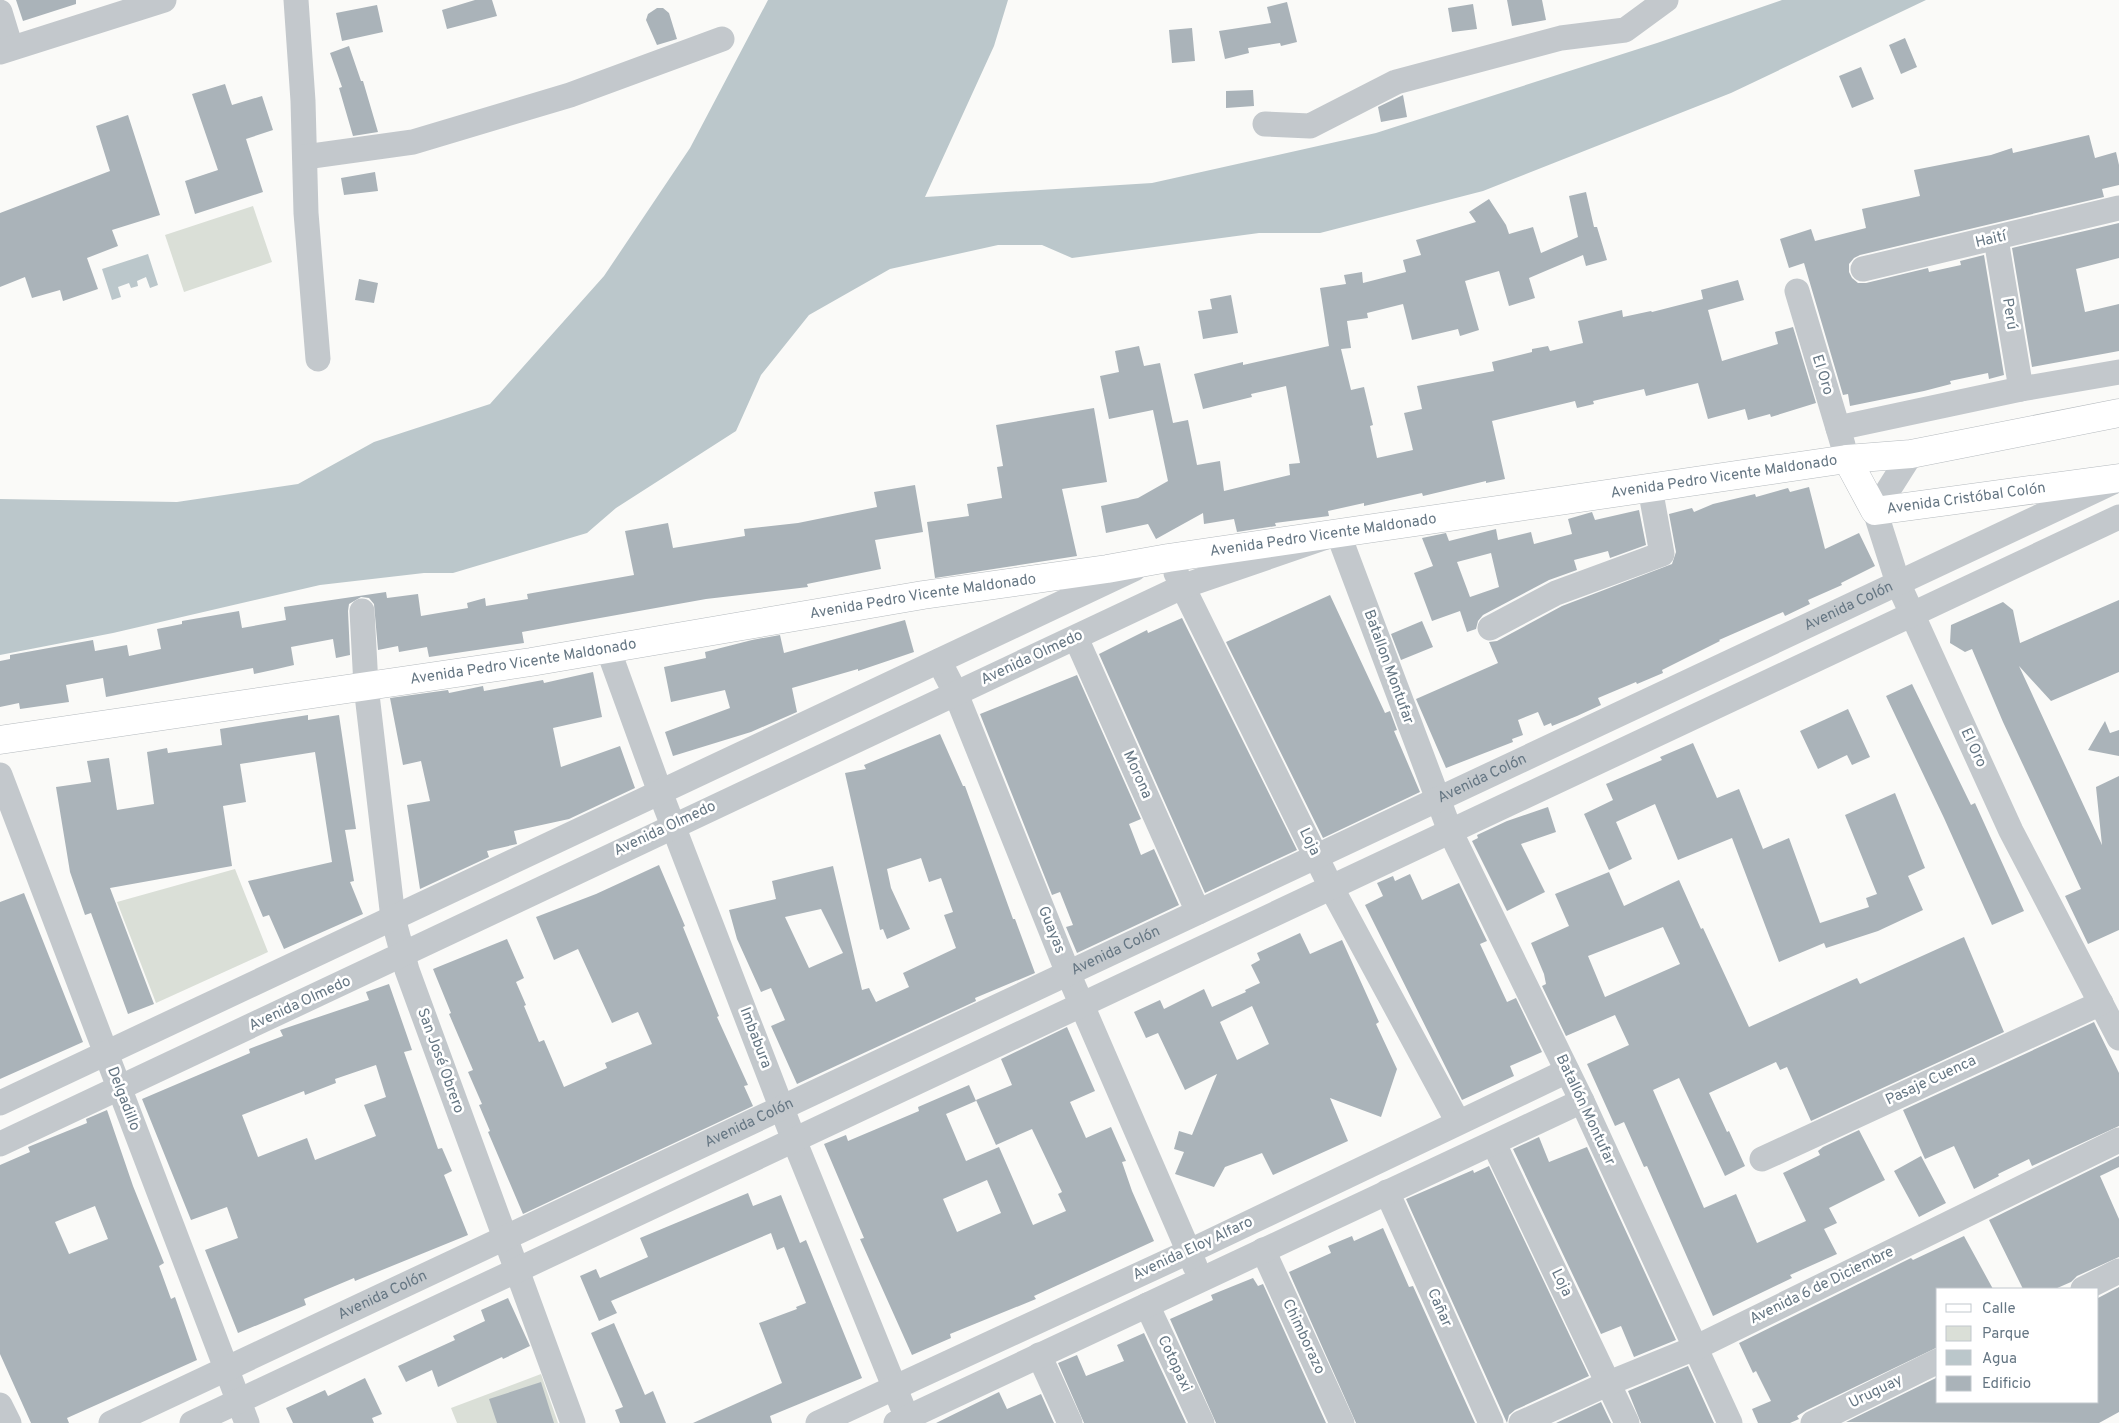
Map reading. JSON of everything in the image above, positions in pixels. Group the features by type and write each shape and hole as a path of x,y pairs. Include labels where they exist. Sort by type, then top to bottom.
{"main road":[{"path":"1847,459 1911,454 2119,414"},
{"name":"Avenida Pedro Vicente Maldonado","path":"0,740 608,649 923,595 1847,459"},
{"name":"Avenida Cristóbal Colón","path":"1847,459 1875,511 2119,479"}],"street":[{"path":"0,12 6,50 164,0"},
{"path":"296,0 305,157 306,214 318,359"},
{"path":"1265,124 1310,126 1396,82 1561,38 1625,30 1666,0"},
{"path":"305,157 413,142 570,95 722,39"},
{"name":"Haití","path":"1863,269 1996,239 2119,208"},
{"name":"Perú","path":"1996,239 2021,389"},
{"name":"El Oro","path":"1797,291 1847,459"},
{"path":"1838,428 2021,389 2119,372"},
{"path":"1875,511 1911,454"},
{"name":"Avenida Colón","path":"111,1423 2119,479"},
{"path":"1490,628 1556,594 1662,554 1650,488"},
{"name":"El Oro","path":"1875,511 1898,583 2011,831 2119,1038"},
{"path":"192,1423 242,1412 516,1270 2119,517"},
{"name":"Avenida Olmedo","path":"0,1144 403,956 674,825 1184,586 1338,533"},
{"name":"Batallon Montufar","path":"1338,533 1437,800"},
{"path":"0,1103 939,661 1159,560"},
{"name":"Loja","path":"1159,560 1184,586 1330,888 1458,1122"},
{"name":"San José Obrero","path":"362,610 366,686 393,918 403,956 572,1423"},
{"name":"Morona","path":"1076,638 1198,912"},
{"name":"Imbabura","path":"608,649 660,792 794,1140 895,1387 904,1421"},
{"name":"Guayas","path":"939,661 956,694 1068,973 1201,1280"},
{"name":"Delgadillo","path":"0,776 10,834 106,1054 242,1412"},
{"name":"Batallón Montufar","path":"1437,800 1450,831 1582,1101 1730,1423"},
{"name":"Pasaje Cuenca","path":"1762,1159 2101,1003"},
{"name":"Avenida Eloy Alfaro","path":"818,1423 1188,1252 1567,1070"},
{"name":"Avenida Eloy Alfaro","path":"904,1421 1039,1355 1494,1144 1582,1101"},
{"name":"Avenida 6 de Diciembre","path":"1522,1423 1608,1383 1694,1348 2119,1140"},
{"name":"Loja","path":"1494,1144 1627,1423"},
{"name":"Cañar","path":"1388,1192 1491,1423"},
{"name":"Chimborazo","path":"1263,1250 1342,1423"},
{"path":"2085,1288 2119,1271"},
{"name":"Cotopaxi","path":"1147,1305 1202,1423"},
{"path":"1039,1355 1070,1423"},
{"name":"Uruguay","path":"1813,1423 1936,1362"},
{"path":"0,1405 9,1423"}],"green space":[{"path":"253,206 272,262 184,292 165,235"},
{"path":"235,869 268,952 156,1003 117,902"},
{"path":"541,1374 558,1423 457,1423 451,1408"}],"water":[{"path":"768,0 1008,0 994,46 925,197 1152,183 1376,133 1657,43 1782,0 1926,0 1731,93 1483,191 1320,233 1259,233 1072,258 1042,245 998,245 890,269 809,315 761,375 736,431 616,508 587,533 453,573 424,573 320,585 113,633 0,655 0,499 177,502 298,484 374,442 490,404 604,276 690,148"},
{"path":"148,254 158,285 150,288 146,277 137,281 138,286 131,288 129,283 118,287 121,297 112,300 102,269"}],"building":[{"path":"16,0 76,0 76,4 23,21"},
{"path":"475,0 492,0 497,16 447,29 442,10"},
{"path":"1507,0 1542,0 1546,20 1512,26"},
{"path":"1287,2 1297,42 1281,46 1280,43 1248,48 1249,53 1225,59 1219,31 1271,23 1267,7"},
{"path":"1473,4 1477,29 1452,32 1448,8"},
{"path":"377,5 383,32 342,41 336,13"},
{"path":"657,8 663,8 669,13 677,39 657,45 646,20 648,14"},
{"path":"1192,28 1195,61 1172,63 1169,30"},
{"path":"1905,38 1917,67 1901,74 1889,45"},
{"path":"349,46 361,81 363,81 378,132 353,136 339,88 342,87 330,53"},
{"path":"1861,67 1874,99 1852,108 1839,76"},
{"path":"225,84 232,105 262,96 273,130 246,139 263,192 195,214 185,181 218,170 192,94"},
{"path":"1253,90 1254,106 1226,108 1226,91"},
{"path":"1403,95 1407,117 1381,122 1378,107"},
{"path":"128,115 160,215 112,230 118,246 87,258 98,289 63,301 60,290 32,298 25,277 0,287 0,213 110,171 96,126"},
{"path":"2089,135 2095,158 2116,152 2119,165 2119,185 2102,189 2104,197 1860,255 1849,264 1849,272 1852,278 1858,283 1866,283 1928,268 1929,272 1961,265 1960,261 1984,255 2004,375 1989,379 1988,373 1950,381 1951,384 1924,391 1850,406 1848,394 1843,395 1804,263 1789,268 1780,239 1811,229 1815,241 1866,228 1862,209 1920,196 1914,170 1991,155 2012,148 2013,153"},
{"path":"375,172 378,191 344,195 341,178"},
{"path":"1586,192 1594,227 1597,227 1607,260 1586,266 1583,255 1529,278 1535,298 1509,306 1499,271 1465,281 1479,330 1460,336 1458,329 1412,340 1403,304 1367,313 1368,318 1347,321 1351,348 1341,349 1351,390 1364,387 1373,425 1370,426 1377,458 1413,450 1404,413 1422,409 1417,386 1494,371 1492,362 1532,352 1532,349 1548,346 1550,351 1583,343 1578,321 1622,310 1623,317 1652,312 1703,299 1701,290 1738,280 1744,300 1708,310 1722,361 1778,344 1775,332 1793,327 1816,403 1771,417 1770,414 1748,420 1745,409 1708,419 1698,383 1646,396 1644,389 1593,401 1594,404 1577,408 1575,401 1492,421 1505,479 1486,483 1486,481 1423,496 1422,493 1364,506 1364,503 1328,511 1329,516 1275,523 1276,526 1237,532 1234,519 1204,524 1203,513 1156,539 1148,524 1106,533 1101,506 1138,498 1168,481 1153,410 1109,419 1100,376 1119,372 1115,351 1139,346 1144,366 1160,363 1173,423 1188,420 1197,465 1220,461 1224,491 1290,475 1289,464 1300,463 1286,386 1251,394 1252,397 1203,409 1194,374 1243,362 1243,365 1329,346 1320,288 1346,284 1344,275 1362,272 1363,283 1406,272 1403,260 1421,255 1416,240 1476,222 1469,212 1489,199 1506,225 1509,234 1533,227 1541,253 1578,237 1569,196"},
{"path":"2119,223 2119,258 2076,269 2085,312 2119,304 2119,351 2032,367 2012,248"},
{"path":"359,279 378,283 374,303 355,300"},
{"path":"1231,295 1238,333 1203,339 1198,311 1212,309 1210,299"},
{"path":"1094,408 1107,482 1062,489 1077,556 935,578 927,522 969,516 967,504 1002,498 997,467 1003,466 996,425"},
{"path":"915,485 923,532 875,540 881,569 807,584 808,587 706,599 522,632 524,643 429,657 427,647 399,652 398,646 378,650 374,604 369,598 361,597 349,604 350,655 336,658 333,639 291,647 294,665 254,674 253,668 106,697 103,678 66,685 69,702 20,709 19,703 0,707 0,661 10,659 10,655 93,640 95,651 127,645 129,656 161,649 157,629 182,624 182,621 239,611 242,628 286,620 284,607 386,592 387,598 418,594 421,616 468,608 467,603 485,598 486,606 528,599 527,594 634,575 625,531 668,523 673,548 745,536 744,529 798,523 877,507 874,492"},
{"path":"1809,487 1825,549 1859,533 1875,566 1841,583 1842,585 1808,600 1810,604 1785,616 1783,612 1719,640 1662,670 1663,673 1598,698 1601,705 1577,716 1552,726 1551,723 1544,726 1538,712 1518,720 1523,735 1512,739 1513,742 1446,768 1416,699 1498,663 1489,642 1497,641 1562,606 1672,564 1676,552 1669,514 1692,508 1694,512 1713,504 1755,494 1756,497 1788,488 1790,492"},
{"path":"1639,510 1646,545 1610,558 1608,551 1574,560 1577,570 1549,580 1483,615 1478,621 1476,629 1467,632 1460,611 1432,621 1414,573 1433,566 1422,538 1446,533 1449,541 1496,529 1498,540 1531,532 1534,544 1572,534 1568,519 1592,512 1595,520","holes":["1491,553 1499,587 1470,597 1457,562"]},
{"path":"1330,595 1385,713 1390,711 1397,730 1394,731 1420,792 1323,838 1226,642"},
{"path":"2119,600 2119,672 2051,701 2019,666 2102,845 2096,787 2119,776 2119,930 2088,944 2065,896 2081,889 2003,722 1972,649 1965,652 1950,643 1951,625 2003,602 2013,610 2020,643"},
{"path":"1182,618 1297,850 1205,893 1099,654 1147,630 1148,633"},
{"path":"905,620 914,652 858,671 858,669 792,688 797,712 751,732 673,756 665,732 730,708 725,690 671,702 664,667 706,658 705,652 752,640 780,635 784,653"},
{"path":"1422,621 1433,647 1401,660 1391,634"},
{"path":"593,672 602,717 553,728 561,767 620,746 635,788 569,819 514,831 517,844 487,851 489,857 420,889 407,805 430,801 421,761 403,765 390,698 448,690 449,693 483,686 484,691 543,680 544,683"},
{"path":"1077,675 1141,819 1129,824 1141,855 1154,849 1179,905 1077,953 1066,927 1073,925 1060,892 1052,895 980,714"},
{"path":"1912,684 1971,805 1975,803 2024,911 1992,925 1886,696"},
{"path":"1848,709 1870,757 1852,765 1847,755 1818,769 1800,731"},
{"path":"308,715 308,720 339,715 356,829 345,830 354,881 350,882 363,914 284,949 269,915 263,917 248,881 332,862 315,752 240,764 246,802 223,806 232,866 110,888 154,1004 128,1014 91,913 85,915 70,872 56,787 91,782 87,761 109,758 117,810 154,804 147,752 167,748 168,753 222,745 220,729"},
{"path":"2105,721 2110,733 2119,730 2119,756 2088,750"},
{"path":"940,734 963,786 965,786 1013,919 1015,919 1035,973 975,998 976,1001 797,1084 771,1026 785,1020 771,988 761,992 737,939 729,910 776,899 772,881 833,866 862,990 869,988 876,1002 909,987 903,973 956,948 944,915 953,912 941,878 929,882 921,858 887,869 891,888 910,929 887,939 883,929 880,930 845,773 866,769 864,765","holes":["821,909 843,953 809,968 785,917"]},
{"path":"1693,743 1717,798 1739,789 1763,849 1789,838 1820,923 1869,907 1866,898 1877,894 1845,815 1895,793 1925,868 1908,876 1923,910 1878,931 1826,948 1824,943 1779,962 1732,838 1678,860 1655,804 1616,822 1632,859 1609,870 1584,814 1613,800 1606,784 1662,760 1660,757"},
{"path":"1548,807 1556,832 1521,844 1545,892 1507,911 1472,841 1478,838 1477,835 1507,821"},
{"path":"659,865 685,926 683,927 719,1016 717,1017 748,1085 744,1086 753,1106 523,1214 488,1132 490,1131 479,1105 482,1104 468,1072 473,1070 449,1014 451,1013 433,969 507,939 524,978 516,982 526,1005 524,1006 539,1042 544,1040 564,1087 607,1068 605,1063 652,1044 638,1012 612,1023 578,949 554,960 536,917 596,894"},
{"path":"1609,872 1624,906 1679,880 1749,1027 1857,978 1860,984 1964,937 2004,1032 1811,1121 1787,1067 1780,1070 1776,1062 1709,1093 1745,1166 1725,1176 1679,1078 1653,1090 1704,1208 1736,1194 1757,1243 1806,1221 1783,1173 1820,1155 1818,1151 1823,1147 1859,1130 1885,1180 1829,1208 1837,1223 1824,1229 1837,1254 1790,1275 1792,1278 1713,1316 1647,1166 1644,1167 1624,1122 1615,1126 1587,1064 1629,1045 1615,1015 1566,1036 1542,986 1546,984 1544,974 1531,943 1569,926 1555,894","holes":["1663,927 1680,964 1605,997 1588,956"]},
{"path":"1410,874 1422,900 1459,883 1487,941 1480,944 1507,1002 1516,998 1542,1052 1510,1066 1514,1076 1462,1100 1365,905 1383,896 1377,883 1393,876 1395,881"},
{"path":"24,893 83,1042 0,1079 0,902"},
{"path":"1300,933 1310,954 1342,940 1379,1022 1376,1024 1397,1069 1381,1117 1330,1098 1348,1141 1273,1175 1262,1153 1225,1167 1214,1187 1175,1174 1184,1152 1174,1149 1179,1131 1192,1135 1217,1074 1185,1090 1158,1033 1146,1038 1134,1012 1160,1000 1164,1009 1204,989 1212,1007 1246,992 1245,990 1260,983 1251,965 1260,960 1257,953","holes":["1252,1006 1269,1044 1237,1060 1220,1022"]},
{"path":"389,984 412,1050 404,1052 438,1149 442,1148 452,1171 444,1175 468,1235 355,1281 354,1278 304,1299 306,1305 238,1333 205,1250 238,1238 227,1207 191,1220 142,1099 250,1053 249,1049 283,1036 280,1030 369,1000 366,992","holes":["376,1065 386,1097 364,1105 376,1136 315,1160 307,1138 258,1157 242,1115 304,1091 305,1095 336,1083 335,1079"]},
{"path":"2094,1022 2119,1073 2119,1126 2032,1166 2029,1159 1998,1174 1999,1176 1974,1189 1954,1146 1925,1159 1903,1110"},
{"path":"1067,1027 1095,1091 1070,1102 1086,1138 1111,1127 1126,1161 1122,1162 1132,1191 1154,1241 1034,1296 1036,1299 950,1334 951,1338 912,1355 860,1239 864,1238 824,1144 846,1135 848,1141 919,1111 918,1107 969,1085 976,1101 946,1114 966,1161 999,1147 1033,1225 1066,1211 1058,1194 1062,1192 1032,1129 996,1145 976,1100 1012,1085 1001,1059","holes":["987,1180 1001,1213 957,1232 943,1199"]},
{"path":"107,1110 133,1186 164,1263 159,1266 171,1299 175,1297 197,1360 67,1418 69,1423 31,1423 0,1354 0,1165 30,1152 28,1147 87,1123 86,1119","holes":["95,1206 108,1239 69,1254 55,1222"]},
{"path":"1539,1137 1549,1162 1587,1147 1676,1340 1634,1357 1621,1326 1601,1334 1513,1149"},
{"path":"1921,1156 1946,1203 1919,1217 1894,1171"},
{"path":"2119,1156 2119,1167 2100,1176 2119,1219 2119,1257 2077,1276 2071,1282 2057,1288 2023,1288 1989,1220"},
{"path":"1489,1166 1589,1376 1515,1410 1509,1415 1507,1423 1406,1199 1473,1170 1474,1173"},
{"path":"748,1193 753,1206 781,1195 800,1243 806,1240 862,1378 770,1416 772,1423 693,1423 782,1383 759,1323 797,1309 796,1307 806,1303 784,1247 777,1250 771,1233 611,1301 617,1313 599,1321 580,1276 596,1269 600,1278 648,1257 640,1238"},
{"path":"1383,1228 1409,1287 1413,1286 1475,1423 1356,1423 1289,1272 1331,1253 1328,1246 1352,1236 1354,1241"},
{"path":"1964,1236 1992,1288 1936,1288 1936,1348 1807,1410 1797,1416 1799,1419 1790,1423 1758,1423 1752,1409 1771,1401 1756,1371 1753,1373 1739,1343 1911,1258 1913,1260"},
{"path":"1253,1278 1258,1286 1263,1284 1326,1423 1216,1423 1170,1319 1213,1300 1211,1295"},
{"path":"2119,1287 2119,1412 2099,1423 1846,1422 1936,1378 1936,1403 2099,1403 2099,1297"},
{"path":"508,1298 530,1346 438,1387 432,1370 406,1382 398,1366 455,1340 453,1336 485,1321 481,1310"},
{"path":"614,1323 645,1395 653,1391 666,1423 620,1423 615,1410 623,1407 591,1333"},
{"path":"1144,1333 1186,1423 1084,1423 1058,1363 1077,1355 1086,1376 1124,1361 1117,1345"},
{"path":"1688,1366 1714,1423 1641,1423 1628,1391"},
{"path":"365,1378 382,1414 372,1418 374,1423 293,1423 286,1408 325,1390 328,1396"},
{"path":"541,1382 554,1423 497,1423 489,1399"},
{"path":"999,1392 1007,1409 1041,1394 1054,1423 936,1423"},
{"path":"1601,1402 1611,1423 1556,1423"}]}
